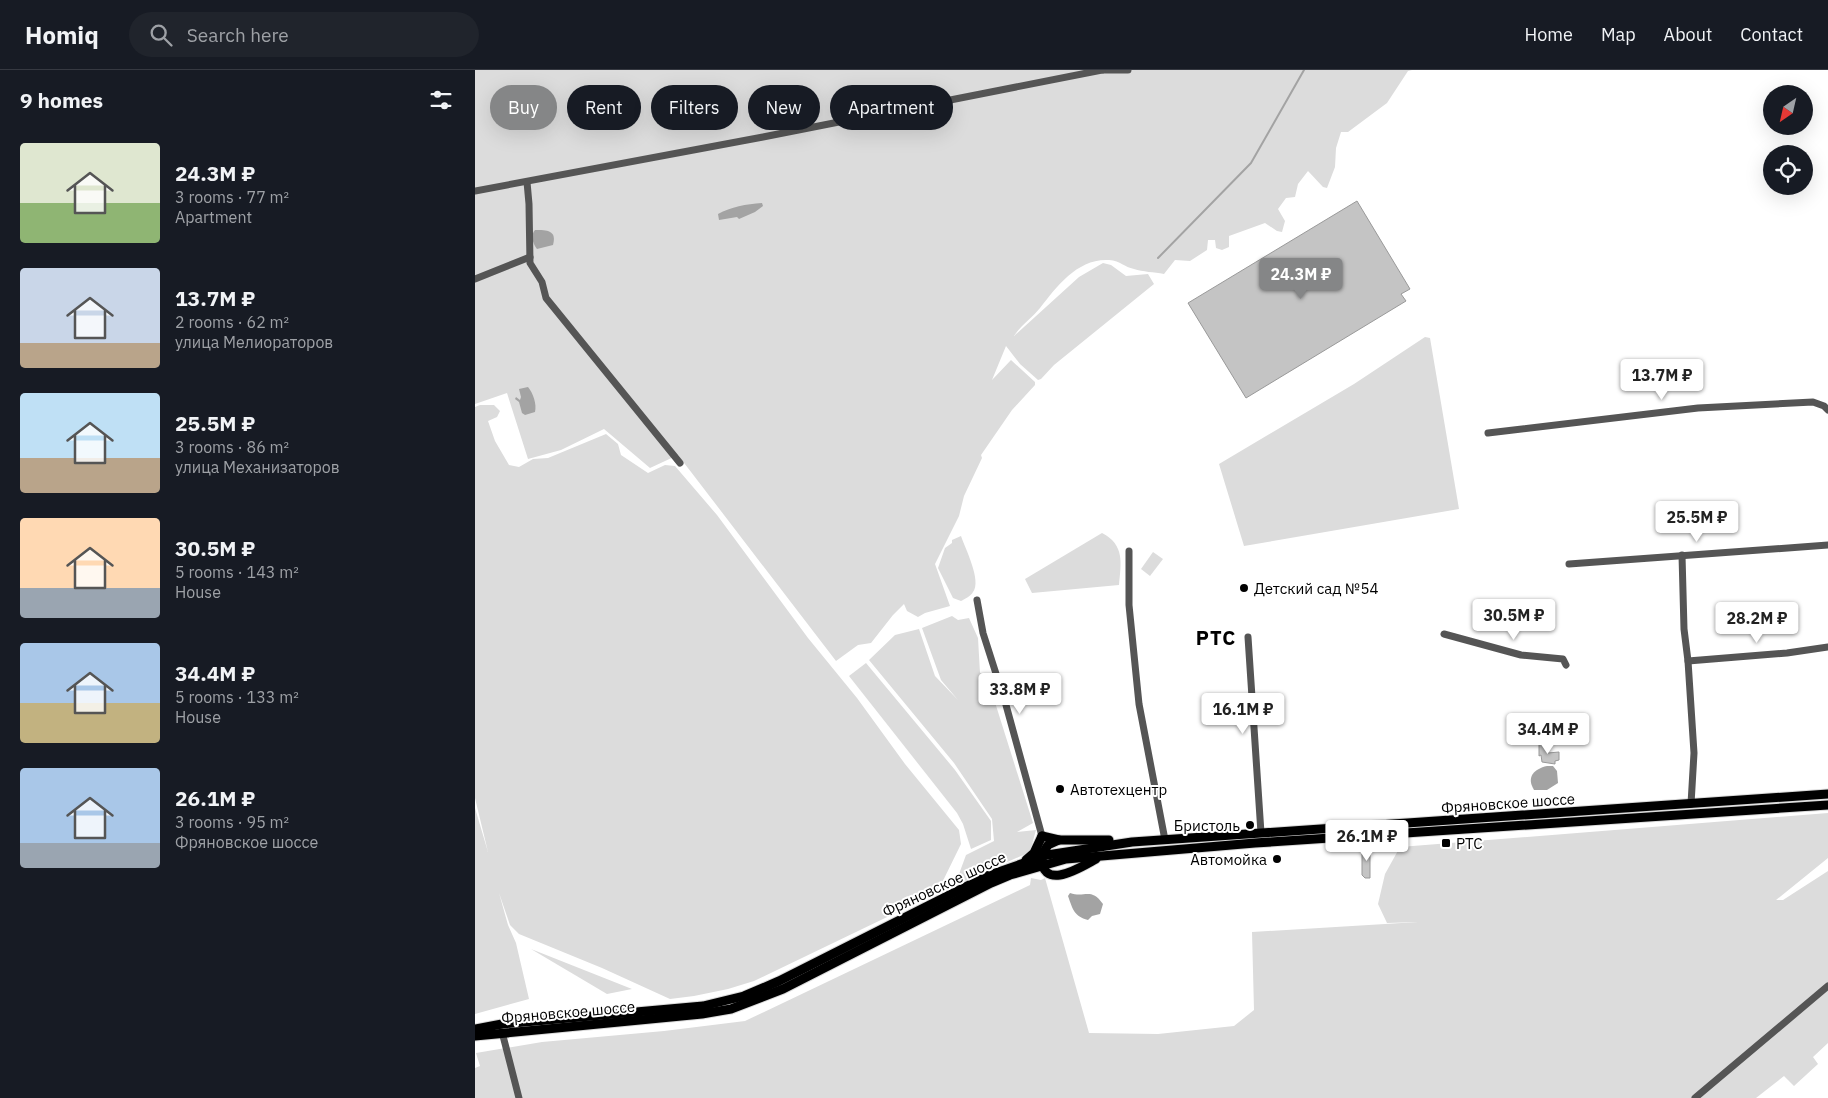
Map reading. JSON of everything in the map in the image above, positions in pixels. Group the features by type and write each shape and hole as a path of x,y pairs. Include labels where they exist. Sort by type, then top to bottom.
{"main road":[{"name":"Фряновское шоссе","path":"475,1036 702,1014 731,1009 783,989 991,883 1064,851 1132,842 1828,794"},
{"name":"Фряновское шоссе","path":"475,1029 703,1006 737,998 779,981 949,893 1022,863 1255,843 1828,805"},
{"path":"1042,836 1059,840 1132,842"},
{"path":"1042,836 1042,861 1048,873 1061,876 1100,856"},
{"path":"1022,863 1034,854 1042,836"},
{"path":"1042,861 1048,845 1059,840"}],"street":[{"path":"475,190 527,182 1103,70 1128,70"},
{"path":"527,182 530,257 531,263 542,282 546,298 680,463"},
{"path":"475,279 530,257"},
{"path":"1488,433 1698,408 1813,402 1824,406 1828,410"},
{"path":"1569,564 1828,544"},
{"path":"1129,551 1129,605 1139,704 1165,840"},
{"path":"1683,555 1684,630 1688,660 1694,753 1691,804"},
{"path":"977,600 983,633 1006,705 1042,836"},
{"path":"1445,634 1521,655 1563,659 1566,665"},
{"path":"1247,637 1261,833"},
{"path":"1688,660 1787,653 1828,647"},
{"path":"1695,1098 1828,986"},
{"path":"502,1032 519,1098"}],"shaded area":[{"path":"475,70 1412,70 1408,71 1387,103 1348,132 1341,132 1336,148 1335,167 1327,188 1323,187 1308,171 1298,184 1295,197 1286,198 1278,209 1285,221 1282,232 1265,223 1229,236 1229,247 1222,250 1216,248 1215,240 1208,240 1207,250 1190,261 1175,260 1164,274 1137,270 1109,260 1088,264 1069,275 1061,283 1014,336 1079,277 1103,263 1111,265 1126,276 1148,274 1154,284 1054,365 1041,379 1038,380 1020,364 1006,346 992,380 1011,360 1035,382 1035,385 1012,410 981,455 982,458 964,496 959,516 935,564 950,606 925,613 918,617 907,611 904,604 871,643 858,645 836,661 678,455 650,468 604,429 561,450 528,459 507,393 475,404"},
{"path":"762,203 763,206 755,212 739,219 737,217 719,220 718,214 728,209"},
{"path":"535,230 550,232 554,236 553,245 537,249 533,240"},
{"path":"1425,337 1430,338 1459,509 1244,546 1219,464 1354,384"},
{"path":"528,387 534,399 535,412 525,415 522,413 519,402 515,399 516,397 520,400 519,389"},
{"path":"494,405 500,411 497,417 488,421 495,441 509,465 519,467 533,459 548,458 606,434 618,444 621,455 648,473 665,465 675,466 717,515 808,638 857,698 905,764 959,830 961,844 937,893 754,981 728,989 670,999 602,968 519,934 510,925 499,893 508,925 516,943 529,999 475,1014 475,808 488,852 475,798 475,407"},
{"path":"1102,533 1115,543 1120,555 1119,585 1032,593 1025,579"},
{"path":"961,536 972,564 975,587 968,597 961,601 953,598 938,568 945,548 952,543 952,540"},
{"path":"1153,552 1163,559 1150,576 1141,569"},
{"path":"952,616 958,620 969,618 978,638 980,673 982,673 993,696 1033,823 1017,832 1036,830 1030,852 955,885 966,855 994,841 992,819 954,763 869,660 895,635 919,629 935,676 958,700 941,680 922,628"},
{"path":"866,663 955,770 991,821 991,840 971,849 963,824 957,813 849,676"},
{"path":"1547,766 1553,766 1557,771 1558,783 1547,790 1534,790 1531,777 1535,771"},
{"path":"1828,813 1828,858 1776,900 1783,900 1828,871 1828,1043 1813,1057 1818,1064 1794,1086 1784,1076 1756,1098 475,1098 475,1068 480,1066 476,1053 542,1042 664,1031 745,1021 1030,885 1031,878 1041,880 1045,878 1089,1033 1158,1034 1234,1026 1254,1010 1252,932 1418,922 1387,923 1378,904 1385,874 1400,847"},
{"path":"1070,893 1091,894 1095,896 1103,904 1100,914 1092,916 1088,920 1080,917 1071,905 1068,896"},
{"path":"531,949 632,989 607,994"}],"building":[{"path":"1357,201 1410,289 1401,294 1406,301 1246,398 1188,303"},
{"path":"1547,743 1548,753 1559,752 1559,760 1555,761 1555,764 1542,762 1541,755 1539,756 1539,744"},
{"path":"1371,843 1375,847 1370,855 1370,878 1365,878 1362,875 1362,854 1364,854"}],"waterway":[{"path":"1158,258 1251,163 1304,70"}],"place":[{"name":"Детский сад №54","path":"1244,588"},
{"name":"Автотехцентр","path":"1060,789"},
{"name":"Бристоль","path":"1250,825"},
{"name":"РТС","path":"1446,843"},
{"name":"Автомойка","path":"1277,859"}],"district":[{"name":"РТС","path":"1216,637"}]}
